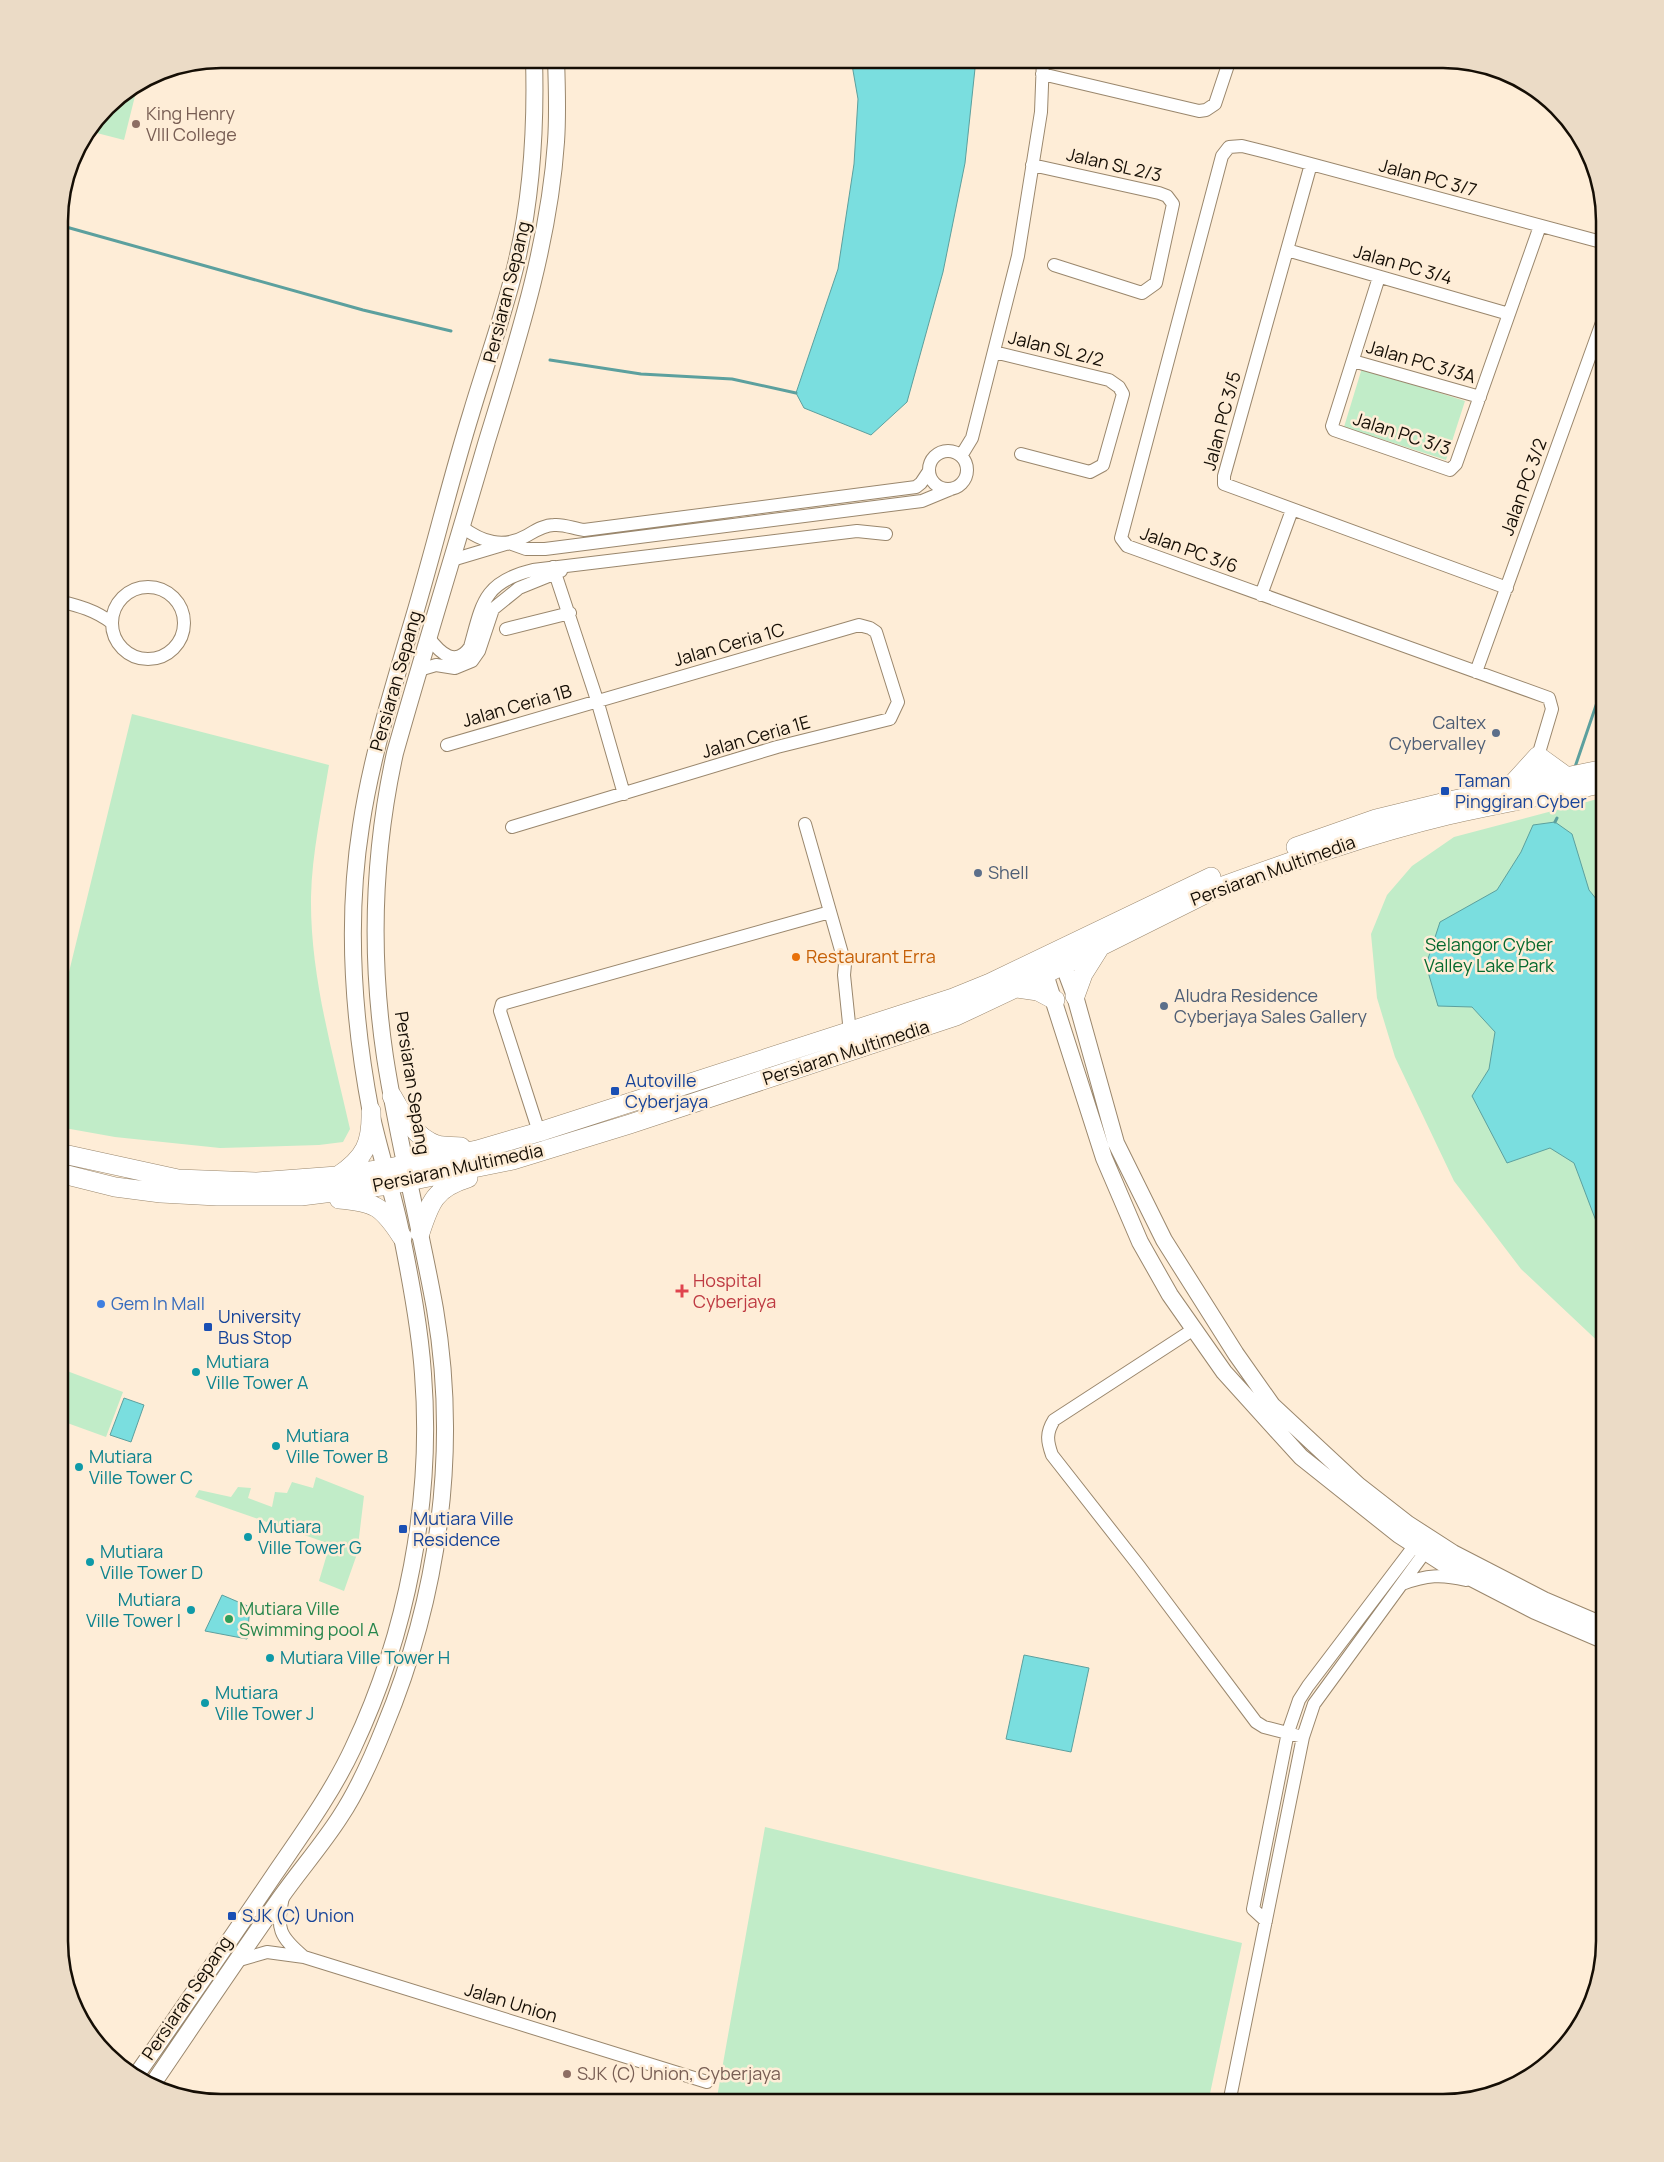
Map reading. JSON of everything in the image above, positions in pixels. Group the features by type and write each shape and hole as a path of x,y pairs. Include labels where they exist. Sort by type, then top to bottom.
{"main road":[{"path":"1508,789 1538,756 1567,777"},
{"name":"Persiaran Multimedia","path":"67,1175 115,1187 160,1193 217,1196 301,1196 406,1173 513,1160 653,1117 956,1016 1045,974 1215,888 1383,832 1544,789 1567,777 1596,771"},
{"name":"Persiaran Multimedia","path":"406,1173 850,1033 953,998 990,983 1173,894 1237,867 1376,819 1508,789 1544,789 1596,784"},
{"path":"1075,996 1083,974 1100,946"},
{"path":"1016,988 1038,991 1055,1000"},
{"path":"392,1096 412,1127 425,1140 439,1145 477,1150"},
{"path":"337,1176 358,1160 366,1150 370,1138 371,1111"},
{"name":"Persiaran Multimedia","path":"67,1155 178,1178 257,1182 337,1176 387,1177"},
{"path":"301,1196 364,1201 378,1207 411,1235 433,1199 447,1185 513,1160"}],"street":[{"name":"Persiaran Sepang","path":"155,2080 284,1892 341,1816 371,1759 408,1665 420,1626 430,1578 443,1490 445,1453 442,1359 435,1310 411,1235 387,1177 371,1111 354,982 354,876 372,767 388,700 517,260 529,191 534,133 534,67"},
{"name":"Persiaran Sepang","path":"139,2071 304,1832 340,1774 371,1708 399,1627 415,1548 420,1512 424,1451 424,1381 406,1173 385,1058 378,981 376,878 380,837 395,753 498,407 537,264 550,195 556,142 558,98 556,67"},
{"path":"961,456 972,438 1018,256 1041,112 1042,68"},
{"path":"1042,74 1199,111 1206,110 1215,104 1227,68"},
{"name":"Jalan PC 3/7","path":"1242,146 1596,241"},
{"name":"Jalan PC 3/6","path":"1242,146 1229,147 1222,156 1121,538 1127,546 1550,698 1552,709 1538,756 1544,789"},
{"name":"Jalan PC 3/5","path":"1311,164 1224,476 1224,484 1506,588"},
{"name":"Jalan SL 2/3","path":"1032,165 1159,193 1167,196 1173,204 1156,283 1142,293 1054,265"},
{"name":"Jalan PC 3/3","path":"1379,277 1332,426 1334,430 1450,470 1456,464 1540,226"},
{"name":"Jalan PC 3/4","path":"1287,250 1509,314"},
{"name":"Jalan PC 3/2","path":"1476,672 1596,339"},
{"name":"Jalan SL 2/2","path":"994,352 1109,380 1119,387 1123,394 1103,465 1098,469 1090,472 1021,454"},
{"name":"Jalan PC 3/3A","path":"1353,361 1480,397"},
{"path":"432,552 461,477 482,408 486,404 498,407"},
{"path":"452,560 509,543 539,528 554,525 584,530 916,487 929,471 933,460 941,453 952,452 961,456 967,466 966,476 960,485 922,501 544,549 526,549 509,543 492,542 476,538 462,527"},
{"path":"929,471 936,484 951,489"},
{"path":"1261,595 1292,510"},
{"path":"429,638 438,650 446,656 456,658 465,654 470,647 482,604 491,592 513,575 554,570 572,565 856,531 886,534"},
{"path":"554,570 570,613 624,794"},
{"path":"419,670 436,665 455,668 472,661 478,651 493,609 519,588 554,570"},
{"path":"68,603 84,607 106,607 118,603 133,590 152,587 162,589 170,594 182,610 184,629 180,639 168,653 149,658 139,657 122,647 116,639 112,623 118,603"},
{"path":"84,607 112,623"},
{"path":"506,629 570,613"},
{"name":"Jalan Ceria 1C","path":"597,700 859,625 876,632 898,702 895,712"},
{"name":"Jalan Ceria 1B","path":"447,745 597,700"},
{"name":"Jalan Ceria 1E","path":"512,827 777,747 890,719 895,712"},
{"path":"805,824 845,964 844,975 850,1033"},
{"path":"539,1132 500,1011 502,1004 830,912"},
{"path":"1063,964 1075,996 1116,1143 1164,1240 1236,1354 1272,1405 1358,1485 1416,1529 1453,1553 1544,1600 1596,1622"},
{"path":"1045,974 1055,1000 1104,1158 1140,1242 1170,1295 1224,1372 1301,1457 1399,1535 1485,1586 1535,1611 1596,1637"},
{"path":"1194,1329 1054,1420 1047,1435 1048,1445 1052,1455 1139,1566 1256,1722 1264,1727 1303,1737"},
{"path":"1231,2094 1303,1737 1314,1704 1402,1584 1420,1549"},
{"path":"1266,1921 1253,1909 1288,1732 1299,1700 1308,1686 1420,1549"},
{"path":"1402,1584 1418,1578 1446,1575 1485,1586"},
{"name":"Jalan Union","path":"284,1892 279,1915 281,1930 286,1942 304,1957"},
{"name":"Jalan Union","path":"236,1961 267,1952 304,1957 708,2082"}],"green space":[{"path":"136,93 124,140 95,133 120,105"},
{"path":"1362,368 1465,401 1446,460 1344,427"},
{"path":"132,714 329,765 313,864 312,927 318,985 350,1129 343,1142 319,1145 220,1148 115,1137 67,1129 68,978"},
{"name":"Selangor Cyber Valley Lake Park","path":"1596,799 1596,1340 1521,1269 1454,1181 1395,1057 1377,998 1371,934 1387,895 1412,866 1454,837"},
{"path":"67,1371 123,1392 106,1437 67,1423"},
{"path":"316,1477 364,1496 357,1554 344,1591 319,1581 330,1544 195,1497 199,1490 231,1497 238,1487 251,1488 248,1498 272,1507 275,1492 287,1493 292,1482 313,1488"},
{"path":"765,1827 1242,1943 1210,2094 718,2094"}],"water":[{"path":"852,68 975,68 965,163 943,272 907,402 871,435 804,408 796,393 838,269 854,164 858,99"},
{"path":"1555,822 1572,834 1589,890 1596,899 1596,1221 1574,1163 1550,1148 1507,1163 1472,1096 1489,1069 1495,1032 1472,1007 1438,1006 1426,965 1440,922 1497,890 1521,852 1533,825"},
{"path":"124,1398 144,1405 131,1442 110,1435"},
{"name":"Mutiara Ville Swimming pool A","path":"222,1595 250,1607 247,1639 205,1631"},
{"path":"1024,1655 1089,1668 1071,1752 1006,1739"}],"waterway":[{"path":"68,228 363,310 451,331"},
{"path":"550,360 641,374 732,379 796,393"},
{"path":"1575,767 1596,705"},
{"path":"1555,822 1557,818"}],"place":[{"name":"King Henry VIII College","path":"136,124"},
{"name":"Caltex Cybervalley","path":"1496,733"},
{"name":"Taman Pinggiran Cyber","path":"1445,791"},
{"name":"Shell","path":"978,873"},
{"name":"Restaurant Erra","path":"796,957"},
{"name":"Aludra Residence Cyberjaya Sales Gallery","path":"1164,1006"},
{"name":"Autoville Cyberjaya","path":"615,1091"},
{"name":"Hospital Cyberjaya","path":"682,1291"},
{"name":"Gem In Mall","path":"101,1304"},
{"name":"University Bus Stop","path":"208,1327"},
{"name":"Mutiara Ville Tower A","path":"196,1372"},
{"name":"Mutiara Ville Tower B","path":"276,1446"},
{"name":"Mutiara Ville Tower C","path":"79,1467"},
{"name":"Mutiara Ville Residence","path":"403,1529"},
{"name":"Mutiara Ville Tower G","path":"248,1537"},
{"name":"Mutiara Ville Tower D","path":"90,1562"},
{"name":"Mutiara Ville Tower I","path":"191,1610"},
{"name":"Mutiara Ville Swimming pool A","path":"229,1619"},
{"name":"Mutiara Ville Tower H","path":"270,1658"},
{"name":"Mutiara Ville Tower J","path":"205,1703"},
{"name":"SJK (C) Union","path":"232,1916"},
{"name":"SJK (C) Union, Cyberjaya","path":"567,2074"}]}
